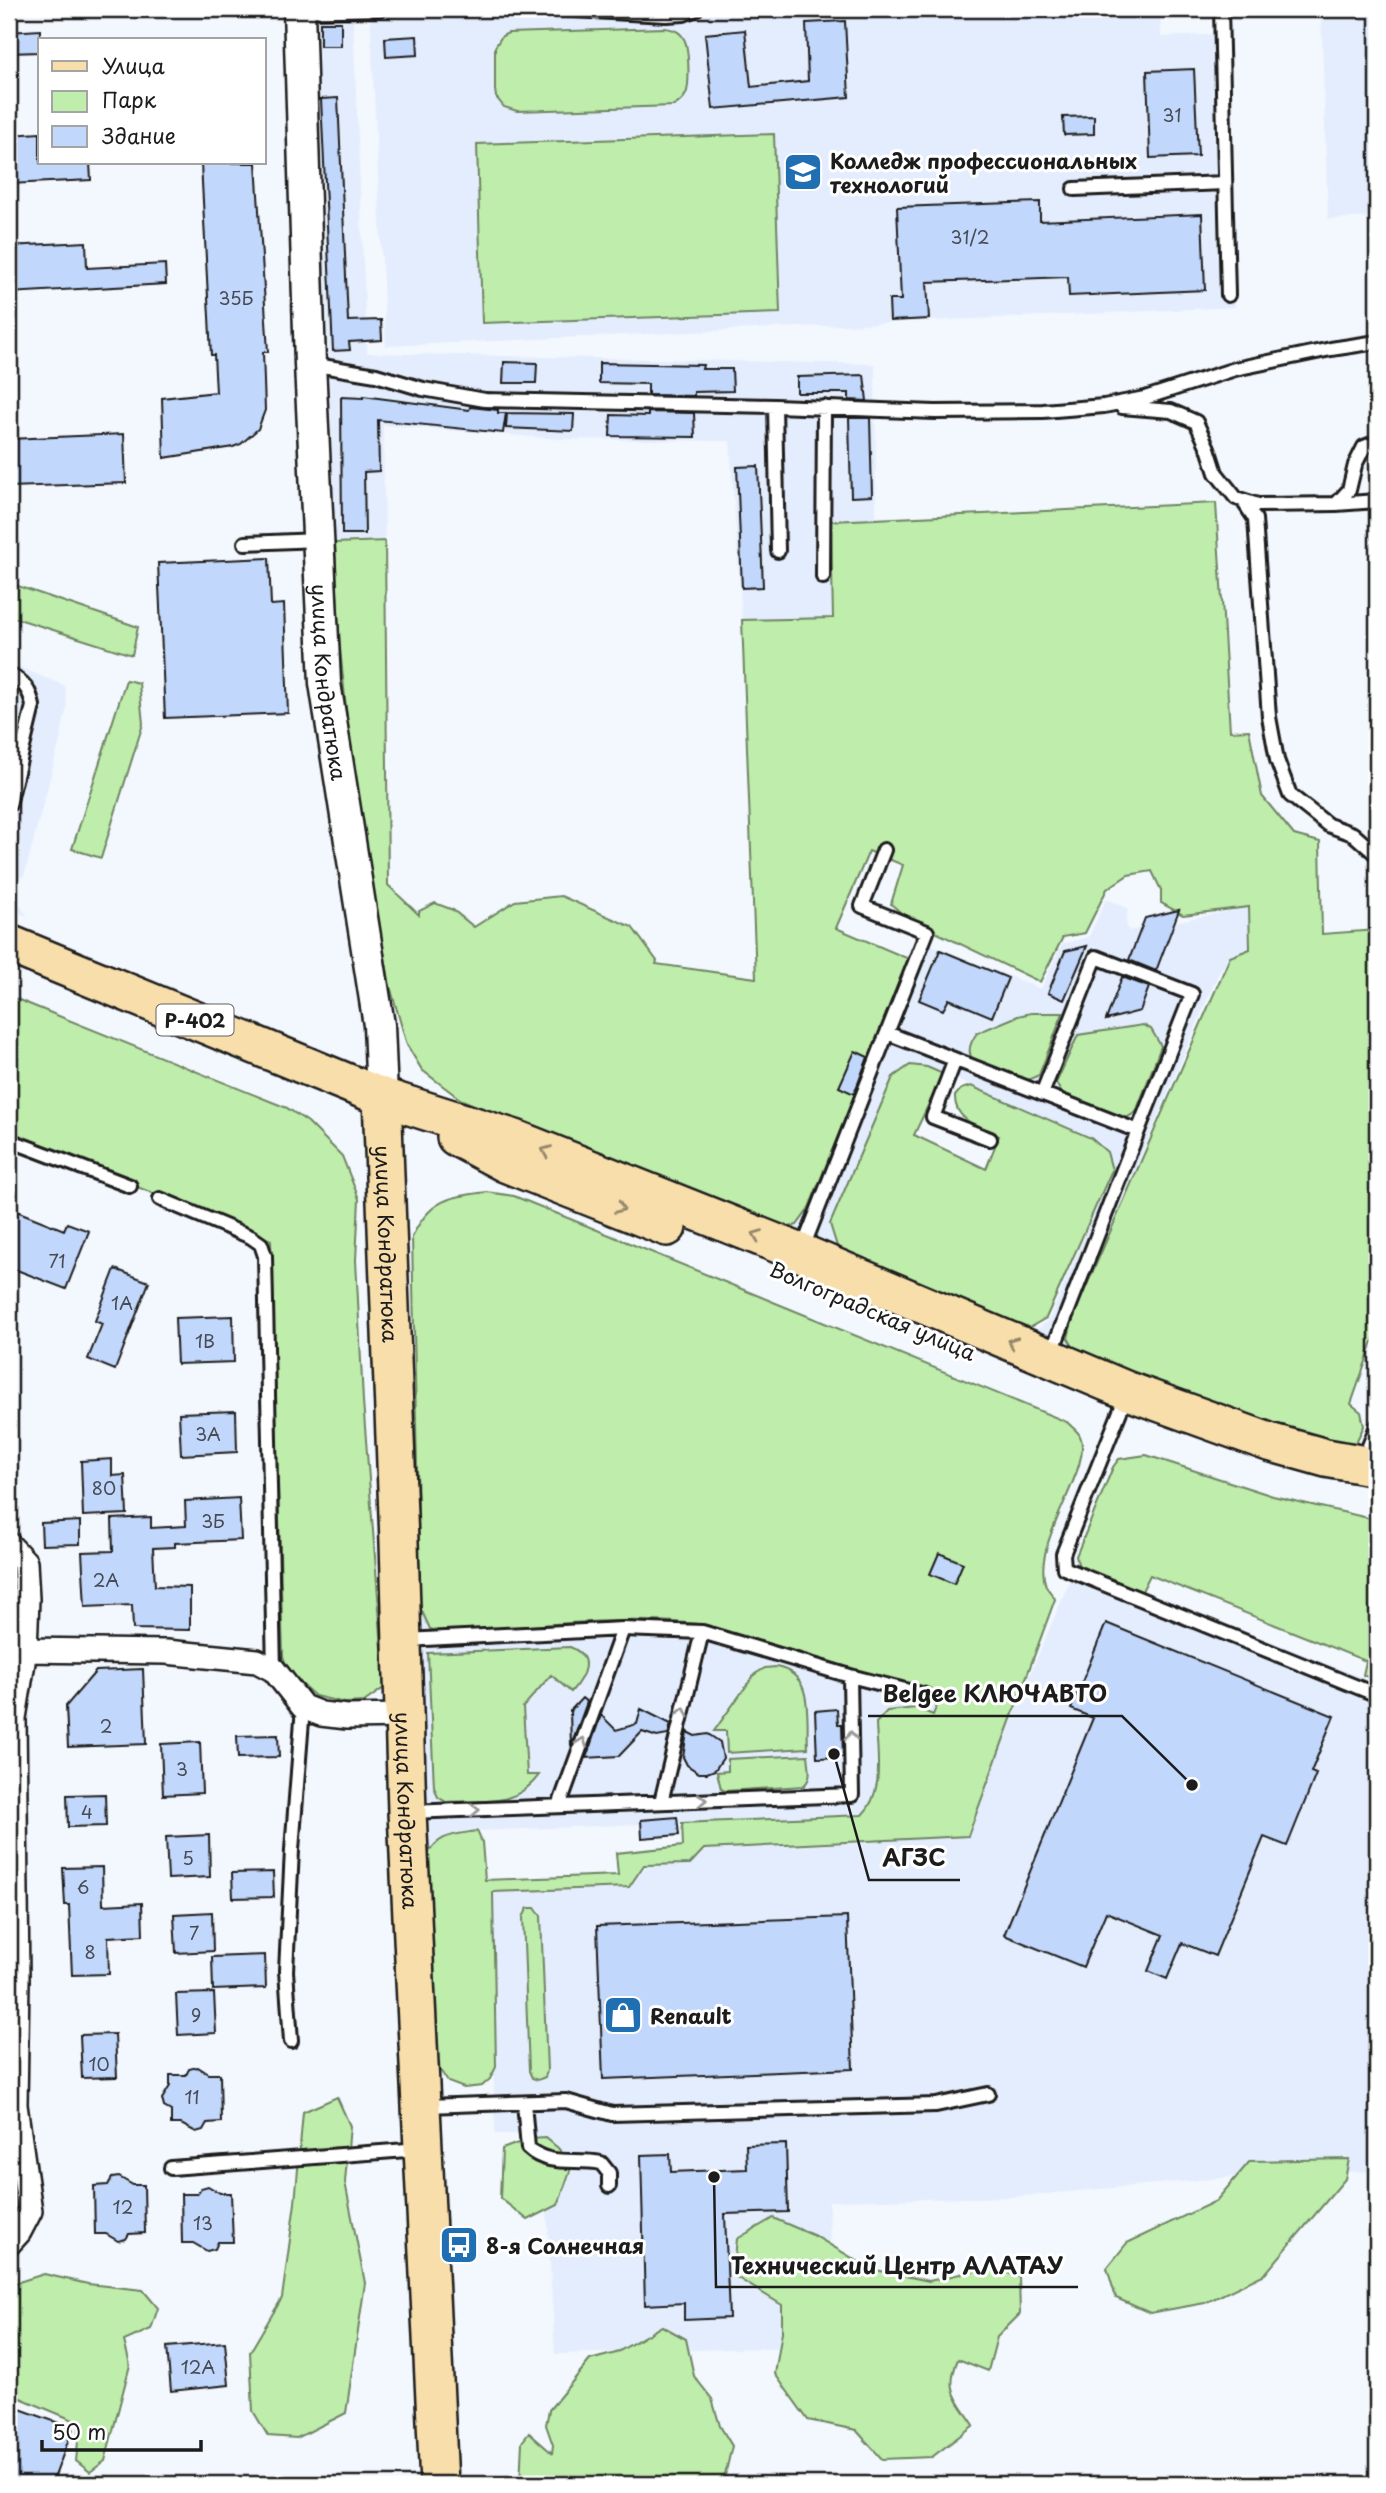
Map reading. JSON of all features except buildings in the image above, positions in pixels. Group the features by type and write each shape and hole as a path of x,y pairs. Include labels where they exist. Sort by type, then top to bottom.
{"main road":[{"name":"Волгоградская улица","path":"9,944 382,1097 515,1139 801,1253 1050,1358 1124,1401"},
{"name":"Волгоградская улица","path":"382,1097 505,1163 1124,1401 1259,1463 1318,1479 1372,1474"},
{"name":"улица Кондратюка","path":"382,1097 407,1812 439,2484"}],"street":[{"name":"улица Кондратюка","path":"299,10 310,364 325,683 379,1025 382,1097"},
{"path":"9,1545 24,1562 27,1599 25,1650 14,1718 17,1980 15,2105 30,2211 19,2232 9,2243"},
{"path":"25,1650 166,1652 257,1661 274,1671 303,1707 321,1714 347,1717 404,1716"}],"lane":[{"path":"299,10 381,9"},
{"path":"556,9 666,15 684,14 696,9"},
{"path":"1221,9 1228,295"},
{"path":"1074,189 1225,183"},
{"path":"310,364 376,375 423,388 485,400 935,412 1043,411 1104,406 1145,398 1236,369 1377,342"},
{"path":"775,406 778,551"},
{"path":"1104,406 1171,411 1196,422 1216,473 1236,498 1244,501 1258,505 1377,500"},
{"path":"823,577 824,407"},
{"path":"1336,503 1349,490 1355,465 1364,447 1377,442"},
{"path":"1244,501 1255,519 1269,717 1277,760 1290,795 1328,825 1353,834 1377,855"},
{"path":"245,543 318,540"},
{"path":"9,674 21,680 30,693 33,706 12,777 9,805"},
{"path":"801,1253 927,932 862,906 884,850"},
{"path":"1042,1094 1096,957 1192,994 1050,1358"},
{"path":"887,1033 1138,1131"},
{"path":"955,1060 933,1117 990,1139"},
{"path":"9,1140 130,1186"},
{"path":"160,1199 251,1237 261,1244 265,1256 274,1671"},
{"path":"1124,1401 1063,1554 1064,1568 1377,1695"},
{"path":"1372,1474 1377,1426"},
{"path":"559,1806 623,1629"},
{"path":"403,1640 623,1629 702,1632 850,1676 925,1695"},
{"path":"661,1802 702,1632"},
{"path":"407,1812 852,1795 850,1676"},
{"path":"291,2041 286,1971 303,1707"},
{"path":"422,2106 566,2101 612,2114 936,2105 988,2094"},
{"path":"524,2103 528,2148 537,2157 560,2162 587,2160 601,2163 609,2173 609,2186"},
{"path":"171,2168 424,2149"}],"shaded area":[{"name":"Колледж профессиональных технологий","path":"370,9 1160,9 1161,37 1222,34 1235,307 386,346"},
{"path":"1321,9 1377,9 1377,217 1328,219"},
{"path":"353,19 367,353 875,364 876,522 831,521 833,618 742,620 730,441 558,439 383,425 385,541 335,543 317,20"},
{"path":"9,663 65,686 67,707 24,876 10,878 12,892 27,916 9,909"},
{"path":"1106,899 1128,908 1128,931 1250,907 1250,950 1230,957 1218,974 1073,1317 1069,1328 1078,1355 1030,1334 1049,1321 1112,1170 1107,1152 1091,1137 927,1067 910,1065 893,1077 830,1224 842,1260 774,1231 808,1210 917,939 1041,989 1062,944 1089,937"},
{"path":"1077,1564 1372,1682 1377,1676 1377,2171 1255,2175 1012,2197 829,2201 832,2346 555,2354 544,2153 532,2134 495,2134 490,1887 632,1883 649,1864 690,1864 705,1847 962,1834"},
{"path":"420,1607 422,1614 677,1621 707,1625 941,1694 933,1716 916,1708 887,1711 876,1722 877,1785 872,1805 862,1815 477,1831 426,1858"}],"green space":[{"path":"665,28 680,34 687,50 686,94 674,106 517,111 504,107 496,97 495,47 502,36 508,33"},
{"path":"774,134 780,313 482,323 477,144"},
{"path":"1216,503 1230,731 1249,730 1262,796 1294,835 1320,842 1322,934 1377,930 1377,1330 1351,1404 1361,1412 1364,1426 1354,1446 1341,1450 1078,1355 1068,1338 1073,1317 1230,957 1250,949 1249,907 1183,915 1161,903 1161,890 1152,871 1128,875 1107,889 1085,933 1063,937 1040,982 908,919 891,904 903,865 869,851 836,928 909,959 808,1210 797,1225 774,1231 460,1099 422,1070 407,1045 390,986 353,777 339,638 335,543 385,541 388,885 419,915 419,911 435,903 453,910 474,927 515,901 561,896 632,927 657,961 656,964 756,978 742,620 833,618 831,521"},
{"path":"9,583 138,627 132,655 9,616"},
{"path":"126,680 139,683 143,724 101,858 72,849"},
{"path":"9,996 287,1108 308,1122 342,1156 359,1199 356,1260 363,1401 385,1687 364,1702 345,1703 315,1696 289,1673 283,1656 271,1240 9,1136"},
{"path":"1031,1013 1063,1013 1039,1075 1024,1082 973,1060 971,1043 977,1033"},
{"path":"1143,1025 1151,1029 1161,1046 1136,1112 1123,1120 1064,1097 1056,1083 1078,1035"},
{"path":"910,1065 927,1067 943,1074 914,1135 986,1169 999,1136 976,1126 959,1112 955,1096 961,1089 971,1086 1091,1138 1107,1152 1112,1170 1046,1318 1025,1330 840,1256 830,1224 893,1077"},
{"path":"487,1192 514,1196 1067,1422 1079,1434 1082,1448 1079,1465 1054,1527 1043,1568 1046,1586 1055,1599 968,1836 704,1849 690,1864 644,1865 629,1887 493,1892 496,2067 490,2079 482,2086 464,2088 448,2082 438,2067 426,1858 435,1844 447,1837 477,1831 482,1842 485,1880 618,1875 616,1853 683,1846 682,1823 862,1815 869,1806 877,1784 876,1723 887,1711 916,1708 933,1715 941,1695 707,1625 608,1621 444,1633 430,1629 420,1607 412,1237 426,1215 442,1202"},
{"path":"1146,1455 1273,1496 1377,1520 1377,1681 1363,1675 1366,1661 1150,1575 1141,1593 1080,1571 1076,1556 1113,1467 1119,1459"},
{"path":"570,1647 583,1656 585,1662 583,1674 576,1686 571,1692 551,1675 523,1707 527,1775 539,1775 530,1786 509,1798 497,1800 446,1802 438,1797 434,1787 428,1653"},
{"path":"776,1667 788,1671 803,1687 807,1710 808,1748 727,1753 726,1731 714,1731 755,1674 765,1668"},
{"path":"808,1755 809,1776 803,1786 725,1791 721,1789 717,1772 728,1771 728,1759"},
{"path":"528,1908 535,1908 541,1916 547,2071 545,2077 538,2080 532,2078 529,2071 523,1917"},
{"path":"337,2097 350,2126 345,2182 365,2283 346,2413 297,2438 268,2436 253,2411 250,2352 282,2298 295,2203 303,2112"},
{"path":"546,2138 572,2165 558,2205 528,2220 500,2198 502,2149 529,2139"},
{"path":"1349,2159 1345,2179 1265,2274 1205,2303 1150,2313 1116,2298 1107,2268 1127,2243 1216,2201 1250,2161"},
{"path":"773,2218 815,2236 871,2269 929,2281 991,2267 1019,2277 1020,2314 997,2337 988,2371 958,2359 954,2370 954,2394 974,2425 932,2457 882,2459 856,2430 808,2420 775,2374 782,2332 782,2305 733,2275 737,2239"},
{"path":"44,2274 88,2284 143,2290 158,2308 151,2329 124,2341 130,2365 105,2461 90,2472 76,2461 80,2423 11,2394 9,2398 9,2285"},
{"path":"662,2326 686,2339 694,2376 712,2399 720,2426 732,2446 723,2484 520,2484 522,2442 529,2433 552,2453 553,2445 546,2425 549,2410 590,2360 616,2353"}],"place":[{"name":"Колледж профессиональных технологий","path":"803,172"},
{"name":"АГЗС","path":"834,1754"},
{"name":"Belgee КЛЮЧАВТО","path":"1192,1785"},
{"name":"Renault","path":"623,2015"},
{"name":"Технический Центр АЛАТАУ","path":"714,2177"},
{"name":"8-я Солнечная","path":"459,2245"}]}
